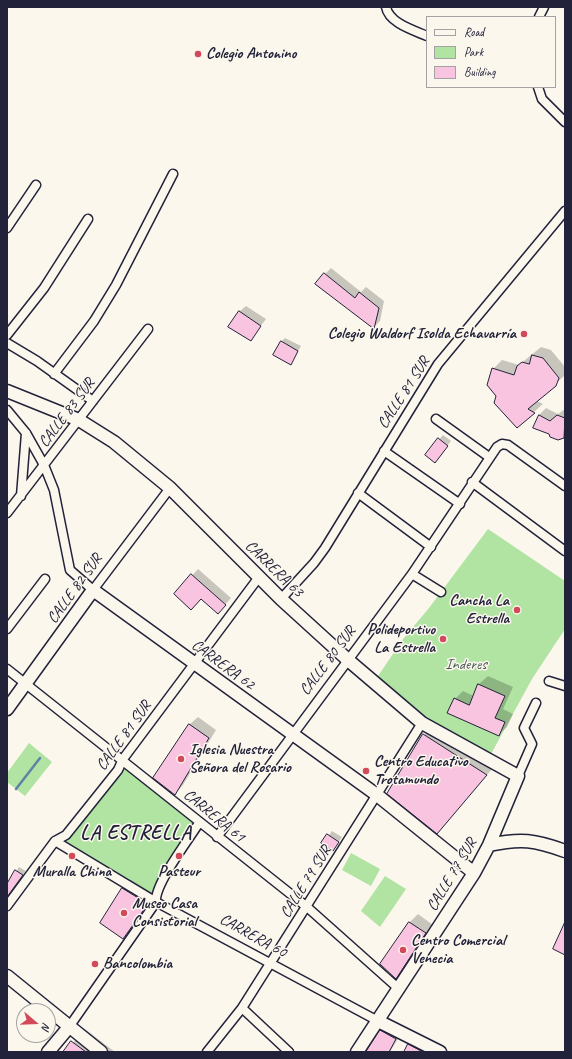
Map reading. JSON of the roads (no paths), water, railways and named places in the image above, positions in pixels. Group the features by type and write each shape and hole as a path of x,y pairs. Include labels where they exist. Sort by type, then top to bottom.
{"street":[{"path":"386,7 388,14 394,20 426,36"},
{"path":"540,16 544,7"},
{"path":"538,88 542,99 565,122"},
{"path":"54,374 94,321 116,285 173,174"},
{"path":"7,228 36,185"},
{"name":"CALLE 81 SUR","path":"280,599 317,558 438,364 565,211"},
{"path":"7,335 44,288 88,219"},
{"name":"CALLE 83 SUR","path":"7,514 148,330"},
{"path":"7,343 93,401"},
{"name":"CARRERA 63","path":"7,391 79,420 114,442 170,488 280,599 348,660 422,723 518,776"},
{"name":"CARRERA 62","path":"7,410 26,433 44,465 54,490 70,570 93,590 377,795 474,873"},
{"path":"436,419 489,457"},
{"path":"21,496 26,433"},
{"name":"CALLE 80 SUR","path":"217,837 412,574 460,504 472,482 497,447 502,444 508,445 565,486"},
{"path":"384,451 460,504"},
{"path":"472,482 565,551"},
{"name":"CALLE 82 SUR","path":"7,709 93,590 170,488"},
{"path":"358,493 431,546"},
{"path":"412,574 441,592"},
{"name":"CALLE 81 SUR","path":"7,906 55,841 66,835 118,770 123,760 259,577"},
{"path":"7,629 45,579"},
{"name":"CARRERA 61","path":"7,669 123,760 199,823 307,907 399,989"},
{"path":"549,681 565,686"},
{"name":"CALLE 77 SUR","path":"357,1052 474,873 489,845 532,744 524,728 536,703"},
{"name":"CALLE 79 SUR","path":"207,1052 242,1008 271,964 422,723"},
{"path":"48,1052 69,1027 156,902 157,890 199,823"},
{"path":"489,845 513,840 541,842 565,851"},
{"name":"CARRERA 60","path":"55,841 156,902 378,1021 440,1052"},
{"path":"7,976 69,1027 73,1032 100,1052"},
{"path":"242,1008 289,1052"}],"waterway":[{"path":"16,789 40,758"}],"place":[{"name":"Colegio Antonino","path":"198,54"},
{"name":"Colegio Waldorf Isolda Echavarría","path":"524,334"},
{"name":"Cancha La Estrella","path":"517,610"},
{"name":"Polideportivo La Estrella","path":"443,639"},
{"name":"Iglesia Nuestra Señora del Rosario","path":"181,759"},
{"name":"Centro Educativo Trotamundo","path":"366,771"},
{"name":"Muralla China","path":"72,856"},
{"name":"Pasteur","path":"179,856"},
{"name":"Museo Casa Consistorial","path":"124,913"},
{"name":"Centro Comercial Venecia","path":"403,950"},
{"name":"Bancolombia","path":"95,964"}],"district":[{"name":"LA ESTRELLA","path":"136,834"}],"park label":[{"name":"Inderes","path":"466,665"}]}
